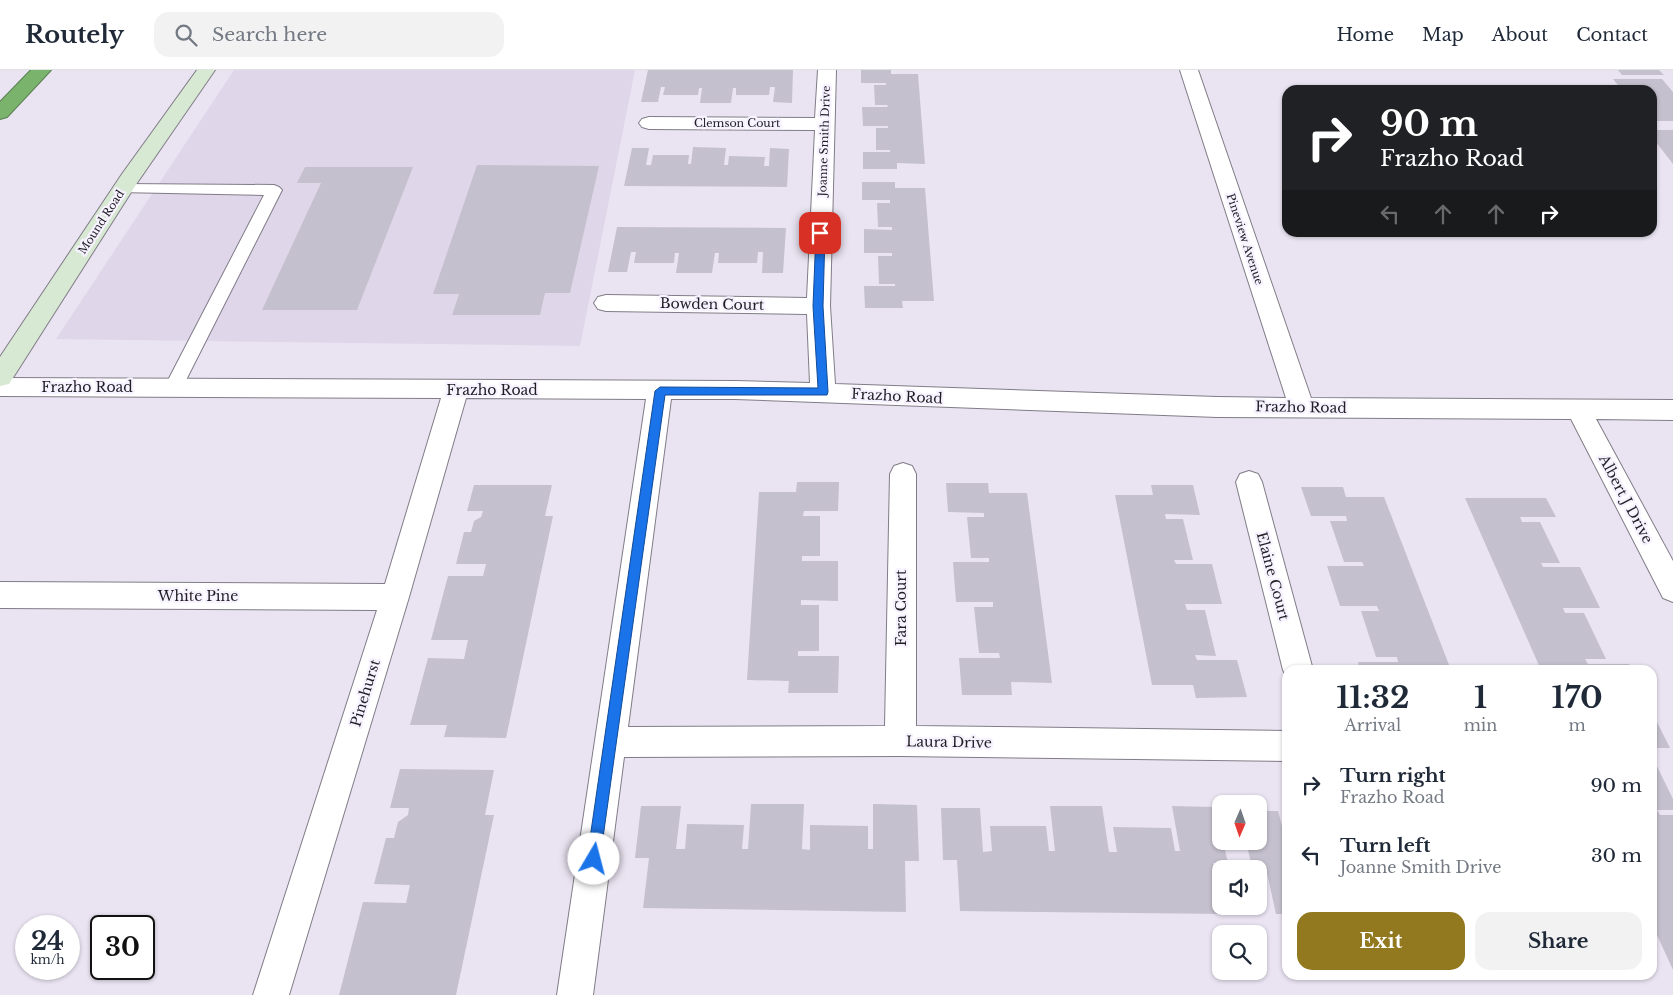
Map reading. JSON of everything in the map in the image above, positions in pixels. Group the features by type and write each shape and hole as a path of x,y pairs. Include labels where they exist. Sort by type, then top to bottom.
{"highway":[{"path":"0,114 42,70"}],"street":[{"name":"Mound Road","path":"0,377 122,189 206,70"},
{"name":"Joanne Smith Drive","path":"823,392 818,306 827,70"},
{"name":"Pineview Avenue","path":"1189,70 1302,408"},
{"name":"Clemson Court","path":"649,123 824,124"},
{"name":"Bowden Court","path":"606,303 818,306"},
{"name":"Frazho Road","path":"0,387 823,392 955,398 1302,408 1673,410"},
{"name":"Pinehurst","path":"271,995 395,597 456,390"},
{"path":"575,995 660,391"},
{"name":"Albert J Drive","path":"1578,409 1673,589"},
{"name":"Fara Court","path":"900,741 902,474"},
{"name":"Elaine Court","path":"1249,482 1297,665"},
{"name":"White Pine","path":"0,595 395,597"},
{"name":"Laura Drive","path":"610,742 900,741 1282,746"}],"lane":[{"path":"122,189 274,190 173,388"}],"shaded area":[{"path":"234,70 635,70 580,346 56,339"}],"building":[{"path":"648,70 793,70 792,103 773,102 775,87 770,87 769,95 736,95 736,88 733,88 731,103 700,103 702,88 699,88 698,95 663,95 665,87 661,87 658,102 641,102"},
{"path":"861,70 891,70 891,74 918,74 925,164 897,163 897,169 863,169 863,152 890,152 890,150 876,150 876,128 888,128 888,126 863,126 862,107 888,107 887,105 875,105 874,85 886,85 886,83 861,83"},
{"path":"1618,70 1659,70 1664,75 1622,75"},
{"path":"1613,79 1662,79 1673,92 1673,121 1657,121 1657,85 1618,85"},
{"path":"1657,130 1673,130 1673,164 1657,143"},
{"path":"693,147 726,148 724,165 728,165 729,156 765,157 764,166 769,166 770,148 789,149 787,187 624,186 632,148 649,148 646,165 651,165 653,155 689,155 688,164 691,164"},
{"path":"477,165 599,166 570,293 545,293 540,315 452,315 459,294 433,294"},
{"path":"305,167 413,167 357,310 262,310 321,183 297,183"},
{"path":"862,182 895,182 895,188 925,188 934,301 902,301 903,308 865,308 864,286 895,286 895,284 879,284 878,256 892,256 892,253 864,253 864,229 892,230 892,227 878,227 877,203 890,203 890,200 862,200"},
{"path":"617,227 786,228 783,273 762,273 763,252 758,252 757,263 718,263 719,253 715,253 712,273 676,273 679,253 675,253 674,263 634,263 636,252 631,252 627,272 608,272"},
{"path":"797,482 839,482 838,511 804,511 803,516 820,516 820,556 802,556 802,561 838,561 838,601 801,600 801,605 819,605 819,651 798,651 798,656 839,656 838,693 788,693 789,681 747,680 759,492 796,492"},
{"path":"946,483 988,483 989,493 1027,493 1052,683 1011,682 1012,695 962,695 959,658 1000,658 999,653 979,653 974,607 993,607 993,602 956,602 953,562 989,562 989,558 971,558 967,517 984,517 984,513 948,512"},
{"path":"474,485 552,485 545,516 553,516 506,738 444,737 447,725 410,725 428,658 464,659 468,640 431,640 448,576 483,576 486,564 456,564 464,532 471,532 474,521 481,517 483,511 467,511"},
{"path":"1151,485 1193,485 1200,515 1165,514 1166,519 1183,519 1193,560 1174,560 1176,564 1212,564 1222,604 1185,604 1187,610 1205,610 1216,656 1195,655 1197,660 1237,660 1247,697 1196,698 1193,685 1152,685 1115,495 1153,495"},
{"path":"1301,487 1343,487 1346,497 1384,497 1449,665 1359,665 1358,662 1398,662 1397,657 1376,657 1361,611 1379,611 1377,606 1340,606 1327,566 1364,566 1362,562 1344,562 1330,521 1347,521 1346,516 1311,516"},
{"path":"1465,498 1546,498 1556,517 1520,517 1522,522 1540,522 1560,563 1541,563 1543,567 1580,567 1600,608 1563,608 1565,613 1584,613 1606,659 1585,659 1588,664 1630,665 1539,665"},
{"path":"1657,722 1670,748 1657,748"},
{"path":"1657,766 1673,799 1673,810 1657,810"},
{"path":"400,769 494,770 485,815 494,815 456,995 339,995 363,902 406,903 410,885 374,884 386,838 394,838 398,822 408,815 409,808 390,808"},
{"path":"751,804 804,804 802,849 810,850 810,825 868,826 868,849 873,849 873,804 917,805 919,861 905,861 906,912 643,908 649,858 635,858 641,806 681,806 676,849 685,849 687,824 744,825 742,849 748,849"},
{"path":"1050,806 1102,806 1109,852 1117,852 1113,827 1171,828 1175,851 1180,851 1172,806 1212,807 1212,850 1225,850 1227,860 1212,860 1212,914 960,911 957,860 943,860 941,808 980,808 983,852 992,851 990,826 1046,826 1049,851 1055,851"},
{"path":"1657,810 1660,815 1673,815 1673,970 1657,935"},
{"path":"1268,811 1278,811 1282,826 1282,914 1276,914 1267,873 1267,860 1250,860 1248,850 1268,850"}],"route":[{"path":"594,859 660,391 823,392 818,306 820,233"}]}
